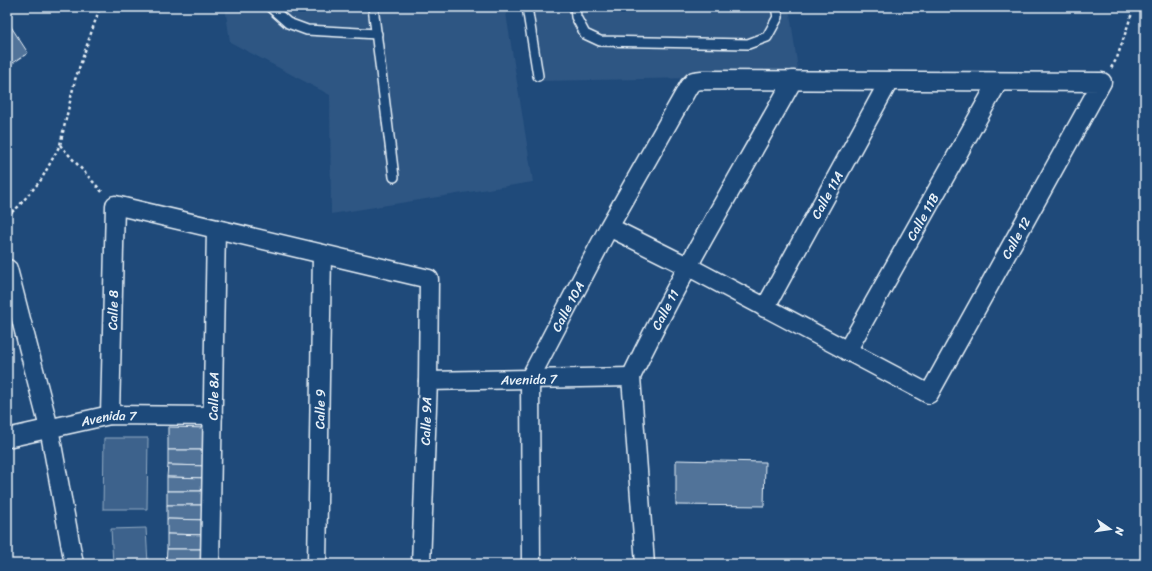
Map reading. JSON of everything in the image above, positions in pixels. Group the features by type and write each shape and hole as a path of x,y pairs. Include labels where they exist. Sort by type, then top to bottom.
{"street":[{"name":"Calle 10A","path":"531,564 530,378 609,227 689,86 694,82 702,80 793,80"},
{"path":"793,80 1102,82"},
{"name":"Calle 11","path":"645,564 631,378 644,349 793,80"},
{"name":"Calle 11A","path":"765,308 889,81"},
{"name":"Calle 11B","path":"847,351 998,82"},
{"name":"Calle 12","path":"847,351 929,394 1102,82"},
{"path":"115,206 322,254"},
{"name":"Calle 8","path":"110,415 115,206"},
{"path":"609,227 689,267 847,351"},
{"name":"Calle 8A","path":"210,564 216,229"},
{"name":"Calle 9A","path":"322,254 429,279 428,381 421,564"},
{"name":"Calle 9","path":"316,564 322,254"},
{"path":"8,269 49,428 74,564"},
{"name":"Avenida 7","path":"428,381 530,378 631,378"},
{"name":"Avenida 7","path":"7,438 110,415 213,416"}],"lane":[{"path":"270,7 288,23 307,30 329,33 377,34"},
{"path":"373,7 394,177"},
{"path":"527,7 538,76"},
{"path":"575,7 576,17 585,34 600,41 748,44 767,37 778,17 776,7"}],"path":[{"path":"7,216 18,207 41,180 60,145 75,80 100,7"},
{"path":"1102,82 1117,58 1134,7"},
{"path":"60,145 115,206"}],"shaded area":[{"path":"225,7 505,7 533,182 331,214 330,95 230,42"},
{"path":"533,7 789,7 799,76 542,81"},
{"path":"104,438 148,438 147,509 103,509"},
{"path":"146,528 148,564 113,564 111,529"}],"building":[{"path":"8,22 28,53 7,67 7,23"},
{"path":"168,427 209,428 209,450 168,450"},
{"path":"168,450 209,450 209,466 168,465"},
{"path":"676,460 765,462 764,506 676,505"},
{"path":"168,465 209,466 208,478 167,477"},
{"path":"167,477 208,478 208,491 167,491"},
{"path":"167,491 208,491 208,505 167,505"},
{"path":"167,505 208,505 208,520 167,519"},
{"path":"167,519 208,520 208,535 167,534"},
{"path":"167,534 208,535 207,549 167,549"},
{"path":"167,549 207,549 207,564 166,563"}]}
